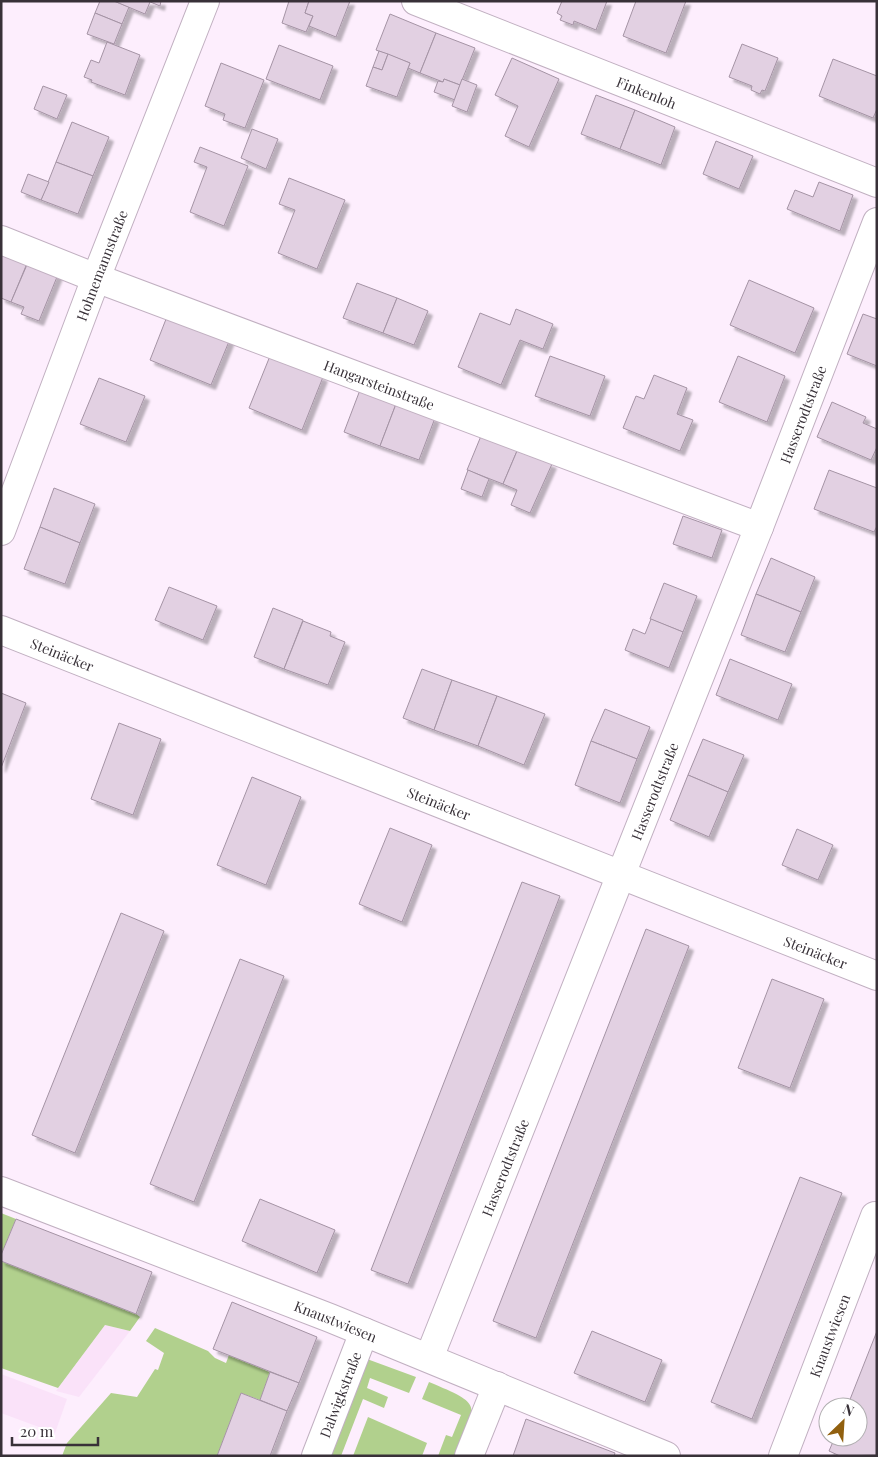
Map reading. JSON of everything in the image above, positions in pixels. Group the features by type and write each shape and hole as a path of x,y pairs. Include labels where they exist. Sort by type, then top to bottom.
{"street":[{"name":"Hohnemannstraße","path":"1,531 96,278 205,1"},
{"name":"Finkenloh","path":"416,1 877,183"},
{"name":"Hasserodtstraße","path":"429,1358 759,527 877,222"},
{"name":"Hangarsteinstraße","path":"1,240 96,278 759,527"},
{"name":"Steinäcker","path":"1,630 877,976"},
{"name":"Knaustwiesen","path":"1,1191 364,1332 666,1456"},
{"name":"Knaustwiesen","path":"783,1456 875,1216"},
{"name":"Dalwigkstraße","path":"316,1456 364,1332"},
{"path":"469,1456 497,1386"}],"shaded area":[{"path":"105,1325 130,1331 79,1397 56,1391"},
{"path":"1,1374 67,1399 55,1433 1,1413"}],"green space":[{"path":"1,1213 16,1219 1,1255"},
{"path":"1,1261 140,1317 130,1331 105,1325 58,1388 1,1368"},
{"path":"155,1328 208,1351 215,1358 226,1363 229,1355 270,1372 260,1400 241,1393 217,1456 62,1456 67,1443 111,1393 137,1397 155,1369 158,1370 164,1353 146,1341"},
{"path":"367,1359 416,1377 409,1393 370,1378 367,1388 388,1397 384,1408 363,1399 341,1456 328,1456"},
{"path":"429,1382 459,1396 471,1408 469,1425 457,1456 438,1456 446,1435 452,1437 461,1415 422,1399"},
{"path":"368,1417 427,1443 422,1456 353,1456"}],"building":[{"path":"100,1 114,1 129,7 122,24 95,13"},
{"path":"114,1 148,1 150,2 145,14"},
{"path":"148,1 161,1 160,6"},
{"path":"289,1 309,1 305,13 313,16 306,32 282,23"},
{"path":"309,1 350,1 336,37 309,26 313,16 305,13"},
{"path":"562,1 607,1 596,30 574,21 573,25 560,20 562,16 557,13"},
{"path":"636,1 686,1 666,53 623,36"},
{"path":"95,13 122,24 114,44 87,34"},
{"path":"390,14 436,33 420,73 408,68 410,63 376,50"},
{"path":"436,33 475,48 460,85 444,79 443,82 420,73"},
{"path":"107,42 140,55 125,95 91,82 92,80 84,77 91,60 99,63"},
{"path":"742,44 778,58 765,91 762,90 760,94 751,90 752,86 729,77"},
{"path":"279,45 333,66 320,100 266,79"},
{"path":"379,51 388,54 382,70 373,67"},
{"path":"388,54 410,63 397,97 366,86 373,67 382,70"},
{"path":"512,58 559,79 529,147 505,136 518,106 495,95"},
{"path":"833,59 877,76 877,109 873,118 819,96"},
{"path":"221,63 264,80 245,128 223,120 225,114 205,106"},
{"path":"444,79 460,85 455,100 434,92 438,81 443,82"},
{"path":"462,79 477,85 467,112 452,106"},
{"path":"43,86 67,95 57,119 34,109"},
{"path":"596,95 635,110 620,149 581,134"},
{"path":"635,110 675,127 661,165 620,149"},
{"path":"72,122 109,137 93,176 56,162"},
{"path":"252,129 278,139 266,169 241,158"},
{"path":"716,141 753,156 739,189 703,174"},
{"path":"200,147 248,166 224,226 190,212 207,167 194,162"},
{"path":"56,162 93,176 78,214 41,200"},
{"path":"28,174 49,182 41,200 21,192"},
{"path":"289,178 345,200 317,269 278,253 295,210 279,204"},
{"path":"819,182 853,195 840,231 787,209 795,190 813,197"},
{"path":"1,251 28,261 11,302 1,298"},
{"path":"29,260 59,272 39,321 21,314 24,307 11,302"},
{"path":"749,280 814,308 795,353 730,325"},
{"path":"357,283 397,298 383,333 343,318"},
{"path":"397,298 428,311 414,345 383,333"},
{"path":"516,309 553,324 543,349 520,340 501,385 458,367 480,313 510,325"},
{"path":"168,314 230,339 211,385 150,360"},
{"path":"863,314 877,319 877,366 847,354"},
{"path":"270,356 323,377 302,430 249,408"},
{"path":"550,356 605,376 590,416 535,396"},
{"path":"738,356 785,376 767,422 719,402"},
{"path":"654,375 687,388 677,414 693,420 680,451 623,428 636,396 644,399"},
{"path":"99,378 145,396 126,442 80,424"},
{"path":"360,390 396,404 380,446 344,432"},
{"path":"832,402 866,417 863,423 877,429 877,447 871,460 817,437"},
{"path":"396,404 435,418 419,460 380,446"},
{"path":"481,436 517,451 503,484 467,470"},
{"path":"517,451 552,464 530,513 511,505 517,490 503,484"},
{"path":"468,470 489,479 482,497 461,489"},
{"path":"829,470 877,488 877,526 874,532 814,509"},
{"path":"54,488 95,504 80,543 40,527"},
{"path":"683,516 722,530 712,558 673,544"},
{"path":"40,527 80,543 65,584 24,569"},
{"path":"771,558 815,577 801,612 756,594"},
{"path":"664,583 697,596 683,632 650,619"},
{"path":"169,587 217,606 203,640 155,620"},
{"path":"756,594 801,612 785,652 741,635"},
{"path":"273,608 303,620 284,669 254,657"},
{"path":"651,619 683,632 669,668 625,650 633,629 645,634"},
{"path":"303,621 331,632 330,636 345,642 328,685 284,669"},
{"path":"730,659 792,684 778,720 716,695"},
{"path":"422,669 452,680 434,730 403,718"},
{"path":"452,680 497,696 478,746 434,730"},
{"path":"1,693 26,703 1,768"},
{"path":"497,696 545,714 524,765 478,746"},
{"path":"605,709 650,727 637,759 591,741"},
{"path":"119,723 161,739 133,815 91,799"},
{"path":"703,739 744,755 728,792 688,775"},
{"path":"591,741 637,759 620,803 575,785"},
{"path":"688,775 728,792 709,837 670,820"},
{"path":"252,777 301,797 266,885 217,865"},
{"path":"390,828 432,845 402,922 359,904"},
{"path":"797,829 833,845 818,880 782,865"},
{"path":"522,882 560,896 408,1284 371,1270"},
{"path":"121,913 164,931 75,1153 32,1135"},
{"path":"646,929 689,946 536,1338 493,1321"},
{"path":"240,959 284,976 194,1202 150,1184"},
{"path":"772,979 824,999 790,1088 738,1068"},
{"path":"800,1177 842,1193 752,1419 711,1402"},
{"path":"260,1199 335,1230 317,1273 242,1241"},
{"path":"16,1219 152,1272 136,1314 1,1261 1,1255"},
{"path":"232,1302 317,1337 299,1383 213,1349"},
{"path":"592,1331 662,1360 645,1402 574,1373"},
{"path":"877,1331 877,1455 840,1456 829,1451 831,1447 868,1447 868,1397 851,1397"},
{"path":"270,1372 299,1383 287,1411 260,1400"},
{"path":"241,1393 287,1411 270,1456 217,1456"},
{"path":"526,1419 615,1453 614,1456 513,1456"}]}
